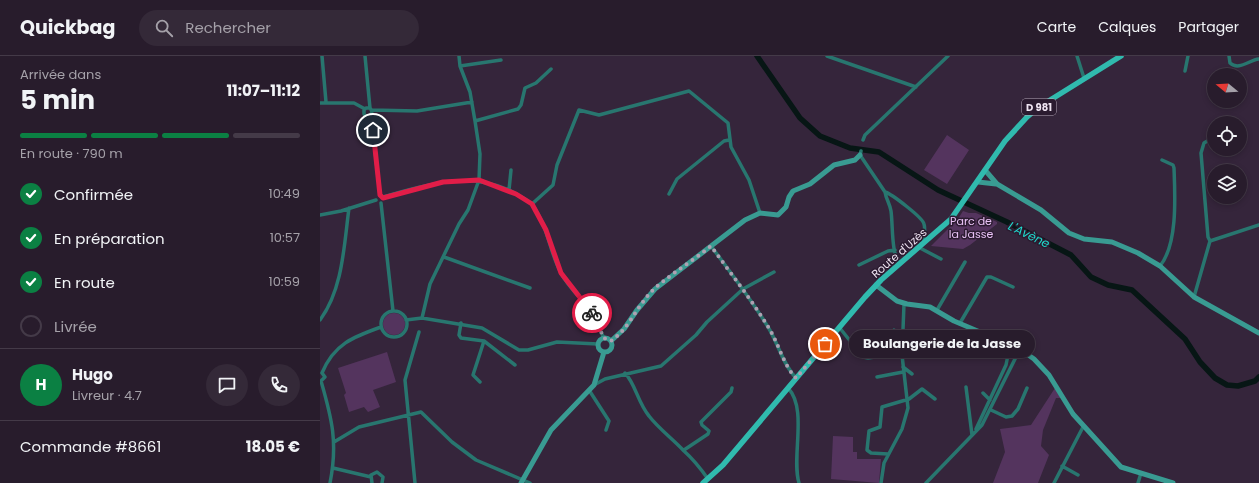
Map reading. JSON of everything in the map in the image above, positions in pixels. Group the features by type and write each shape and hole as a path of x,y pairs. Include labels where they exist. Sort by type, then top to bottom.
{"main road":[{"name":"Route d'Uzès","path":"706,481 723,465 876,285 933,236 959,209 1011,133 1027,116 1084,78 1121,56"}],"street":[{"path":"322,56 326,102"},
{"path":"365,56 369,95 367,109 372,125 381,196 392,311"},
{"path":"422,318 430,284 459,224 468,210 479,180 480,154 472,102 470,92 460,66 459,56"},
{"path":"827,56 916,87"},
{"path":"940,56 944,59"},
{"path":"863,140 865,135 948,56"},
{"path":"1185,71 1188,56"},
{"path":"1229,56 1232,65 1243,65 1259,59"},
{"path":"1078,57 1084,78"},
{"path":"460,66 501,60"},
{"path":"475,121 518,109 521,105 525,88 536,83 551,69"},
{"path":"532,204 553,185 557,165 579,110 599,115 689,92 728,123 729,140 749,180 760,213"},
{"path":"320,103 354,103 367,109 417,111 472,102"},
{"path":"367,109 369,115"},
{"path":"669,194 677,179 724,141 729,140"},
{"path":"1194,297 1210,242 1208,237 1201,153 1204,143 1207,141"},
{"path":"611,341 624,329 637,310 655,289 745,220 760,213 778,215 786,207 789,197 793,191 810,184 834,165 855,160 860,153 885,192 891,209 895,250 897,261 900,264"},
{"path":"1160,266 1164,260 1175,221 1174,168 1173,165 1162,160"},
{"path":"509,190 511,170"},
{"path":"985,170 997,184 1035,206 1076,237 1120,244 1160,266 1194,297 1259,333"},
{"path":"320,215 376,200 381,196 443,182 479,180 509,190 532,204 546,230 561,273 578,297 590,309 604,338 611,341"},
{"path":"978,182 997,184"},
{"path":"885,192 890,193 923,221 925,229 922,246 941,259"},
{"path":"376,200 381,203"},
{"path":"320,320 330,302 339,275 349,208"},
{"path":"1210,242 1259,225"},
{"path":"925,229 933,236"},
{"path":"711,246 762,316 776,340 790,371 796,378"},
{"path":"859,265 888,251 895,250"},
{"path":"444,257 530,288"},
{"path":"937,310 965,262"},
{"path":"522,482 554,426 594,385 605,378 661,366 696,336 707,322 743,290 774,272"},
{"path":"960,323 987,277 991,277 1012,287"},
{"path":"876,285 897,301 904,304 927,305 960,323 1020,349 1034,358 1049,375 1073,414 1083,427 1121,467 1173,483"},
{"path":"881,483 884,463 906,419 908,400 902,353 904,304"},
{"path":"392,311 401,313 406,320 406,328 397,336 389,336 381,327 381,321 384,315 392,311"},
{"path":"406,320 422,318 461,323 490,331 509,346 519,350 528,350 557,342 598,344 604,338"},
{"path":"461,323 459,335 461,338 484,341 515,365"},
{"path":"330,483 333,468 334,442 331,417 321,381 325,376 321,373 330,357 341,345 381,327"},
{"path":"839,327 863,357 868,358 902,353"},
{"path":"874,357 875,353 894,330"},
{"path":"415,483 405,380 419,332"},
{"path":"480,382 473,375 484,341"},
{"path":"598,344 599,349 604,352 608,352 612,348 611,341"},
{"path":"975,432 1006,365 1010,345"},
{"path":"926,483 982,425 991,410 1020,349"},
{"path":"594,385 604,352"},
{"path":"877,377 903,370 912,374"},
{"path":"625,374 629,378 639,402 647,414 662,431 684,450 706,481"},
{"path":"684,450 708,434 709,431 702,426 701,422 731,392 732,388"},
{"path":"788,388 793,394 796,408 798,428 798,478 800,483"},
{"path":"966,388 972,435"},
{"path":"991,410 1006,417 1012,416 1023,400 1027,388"},
{"path":"888,454 871,453 867,450 868,433 870,430 880,427 882,409 884,405 908,400 922,389 935,399"},
{"path":"589,390 609,420 606,430"},
{"path":"983,393 990,400"},
{"path":"334,442 359,427 421,412 452,442 476,460 522,482 530,483"},
{"path":"1054,483 1083,427"},
{"path":"1062,466 1078,475"},
{"path":"333,468 371,477"},
{"path":"371,477 374,473 380,473 383,479 382,483"},
{"path":"1138,483 1141,473"},
{"path":"371,477 372,483"}],"green space":[{"path":"947,135 969,150 947,184 924,170"},
{"name":"Parc de la Jasse","path":"963,211 976,213 997,222 997,224 963,249 931,246 958,219"},
{"path":"394,313 402,316 405,324 402,332 394,335 386,332 383,324 386,316"},
{"path":"387,352 396,382 373,390 380,407 368,412 364,407 349,412 344,395 346,393 338,368"},
{"path":"1055,388 1061,398 1056,398 1043,430 1041,446 1049,455 1038,483 993,483 1005,452 1000,429 1031,425"},
{"path":"833,436 853,437 853,452 857,452 857,459 881,459 879,483 831,479"}],"waterway":[{"name":"L'Avène","path":"757,56 800,118 820,136 850,148 879,152 938,190 1007,222 1071,255 1091,277 1108,285 1132,290 1185,339 1200,362 1215,378 1227,385 1238,386 1255,381 1259,377"}],"way so far":[{"path":"592,313 604,338 611,341 620,335 637,310 655,289 711,246 758,310 776,340 790,371 796,378 825,344"}],"place":[{"name":"Boulangerie de la Jasse","path":"825,344"}],"route":[{"path":"373,130 380,195 383,198 443,182 479,180 509,190 532,204 546,230 561,273 578,297 592,313"}]}
